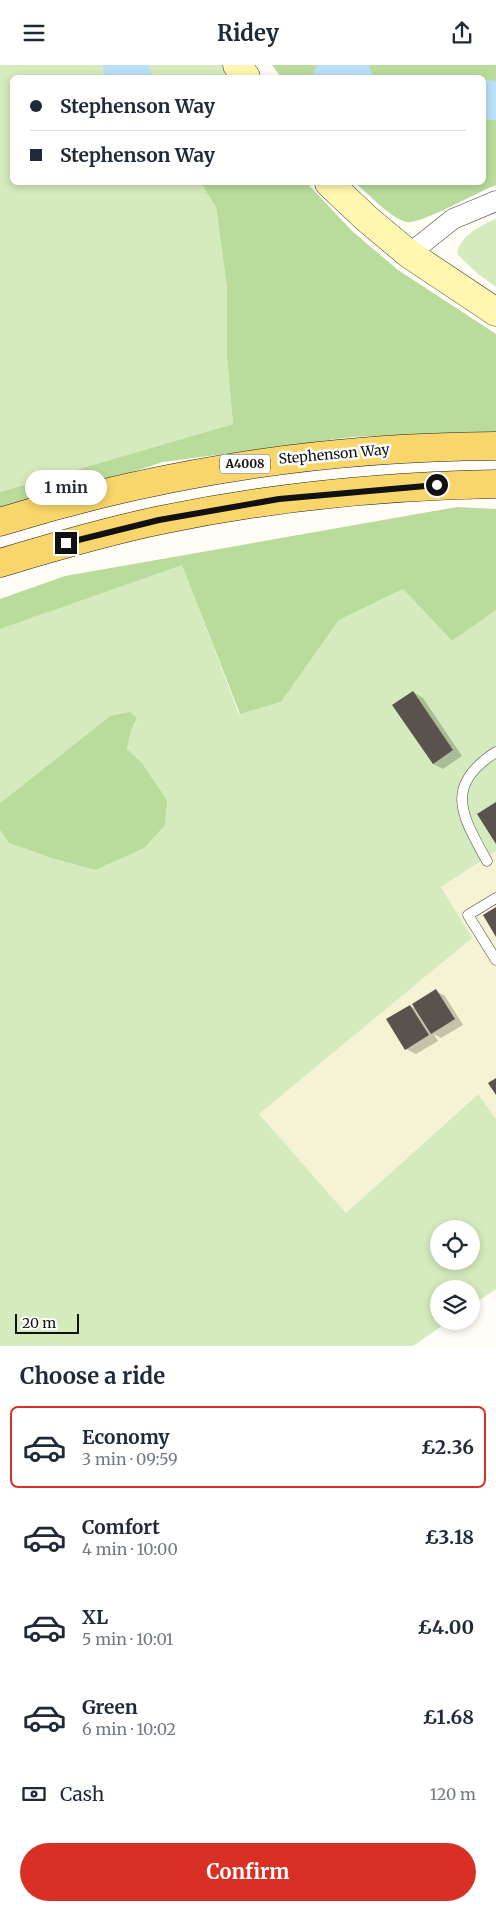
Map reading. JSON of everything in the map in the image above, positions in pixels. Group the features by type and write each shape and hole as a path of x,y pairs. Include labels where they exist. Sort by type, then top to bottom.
{"main road":[{"name":"Stephenson Way","path":"0,523 52,506 146,482 215,469 333,453 437,446 496,446"},
{"path":"0,563 66,543 150,522 228,507 343,492 437,485 496,485"}],"street":[{"path":"332,185 366,219 409,254 496,312"},
{"path":"409,254 453,219 496,201"}],"lane":[{"path":"487,861 465,821 462,808 468,777 480,763 496,752"},
{"path":"496,898 468,915 496,960"}],"shaded area":[{"path":"496,851 496,1119 477,1094 346,1213 259,1114 472,938 441,887"}],"green space":[{"path":"0,65 115,65 123,75 10,75 10,185 202,185 216,206 227,288 227,358 233,424 0,492"},
{"path":"134,65 225,65 232,75 142,75"},
{"path":"272,65 496,65 496,185 425,218 407,222 387,211 357,185 486,185 486,75 280,75"},
{"path":"202,185 309,185 352,231 398,270 496,334 496,432 351,437 163,462 0,514 0,492 233,424 227,358 227,288 216,207"},
{"path":"496,219 496,287 478,274 457,254 466,236 477,228"},
{"path":"457,507 496,509 496,610 452,641 403,589 339,620 281,702 240,714 182,565 0,629 0,599 65,576"},
{"path":"182,564 239,714 281,702 339,620 403,589 452,641 496,610 496,851 441,887 472,938 259,1114 346,1213 478,1094 496,1119 496,1289 480,1300 480,1280 430,1280 430,1330 436,1330 413,1346 0,1346 0,830 9,843 51,858 95,870 141,762 127,749 131,731 137,719 110,716 0,803 0,629"},
{"path":"130,712 137,718 131,731 127,749 141,762 167,800 165,825 144,848 95,870 51,858 9,843 0,830 0,803 110,716"}],"building":[{"path":"413,691 453,750 433,764 392,705"},
{"path":"496,802 496,844 477,814"},
{"path":"496,907 496,937 483,915"},
{"path":"436,989 455,1019 431,1034 412,1004"},
{"path":"410,1005 429,1035 405,1050 386,1019"},
{"path":"496,1078 496,1095 488,1083"}],"waterway":[{"path":"122,65 130,75"},
{"path":"486,99 496,101"}],"route":[{"path":"66,543 159,520 279,499 437,485"}]}
